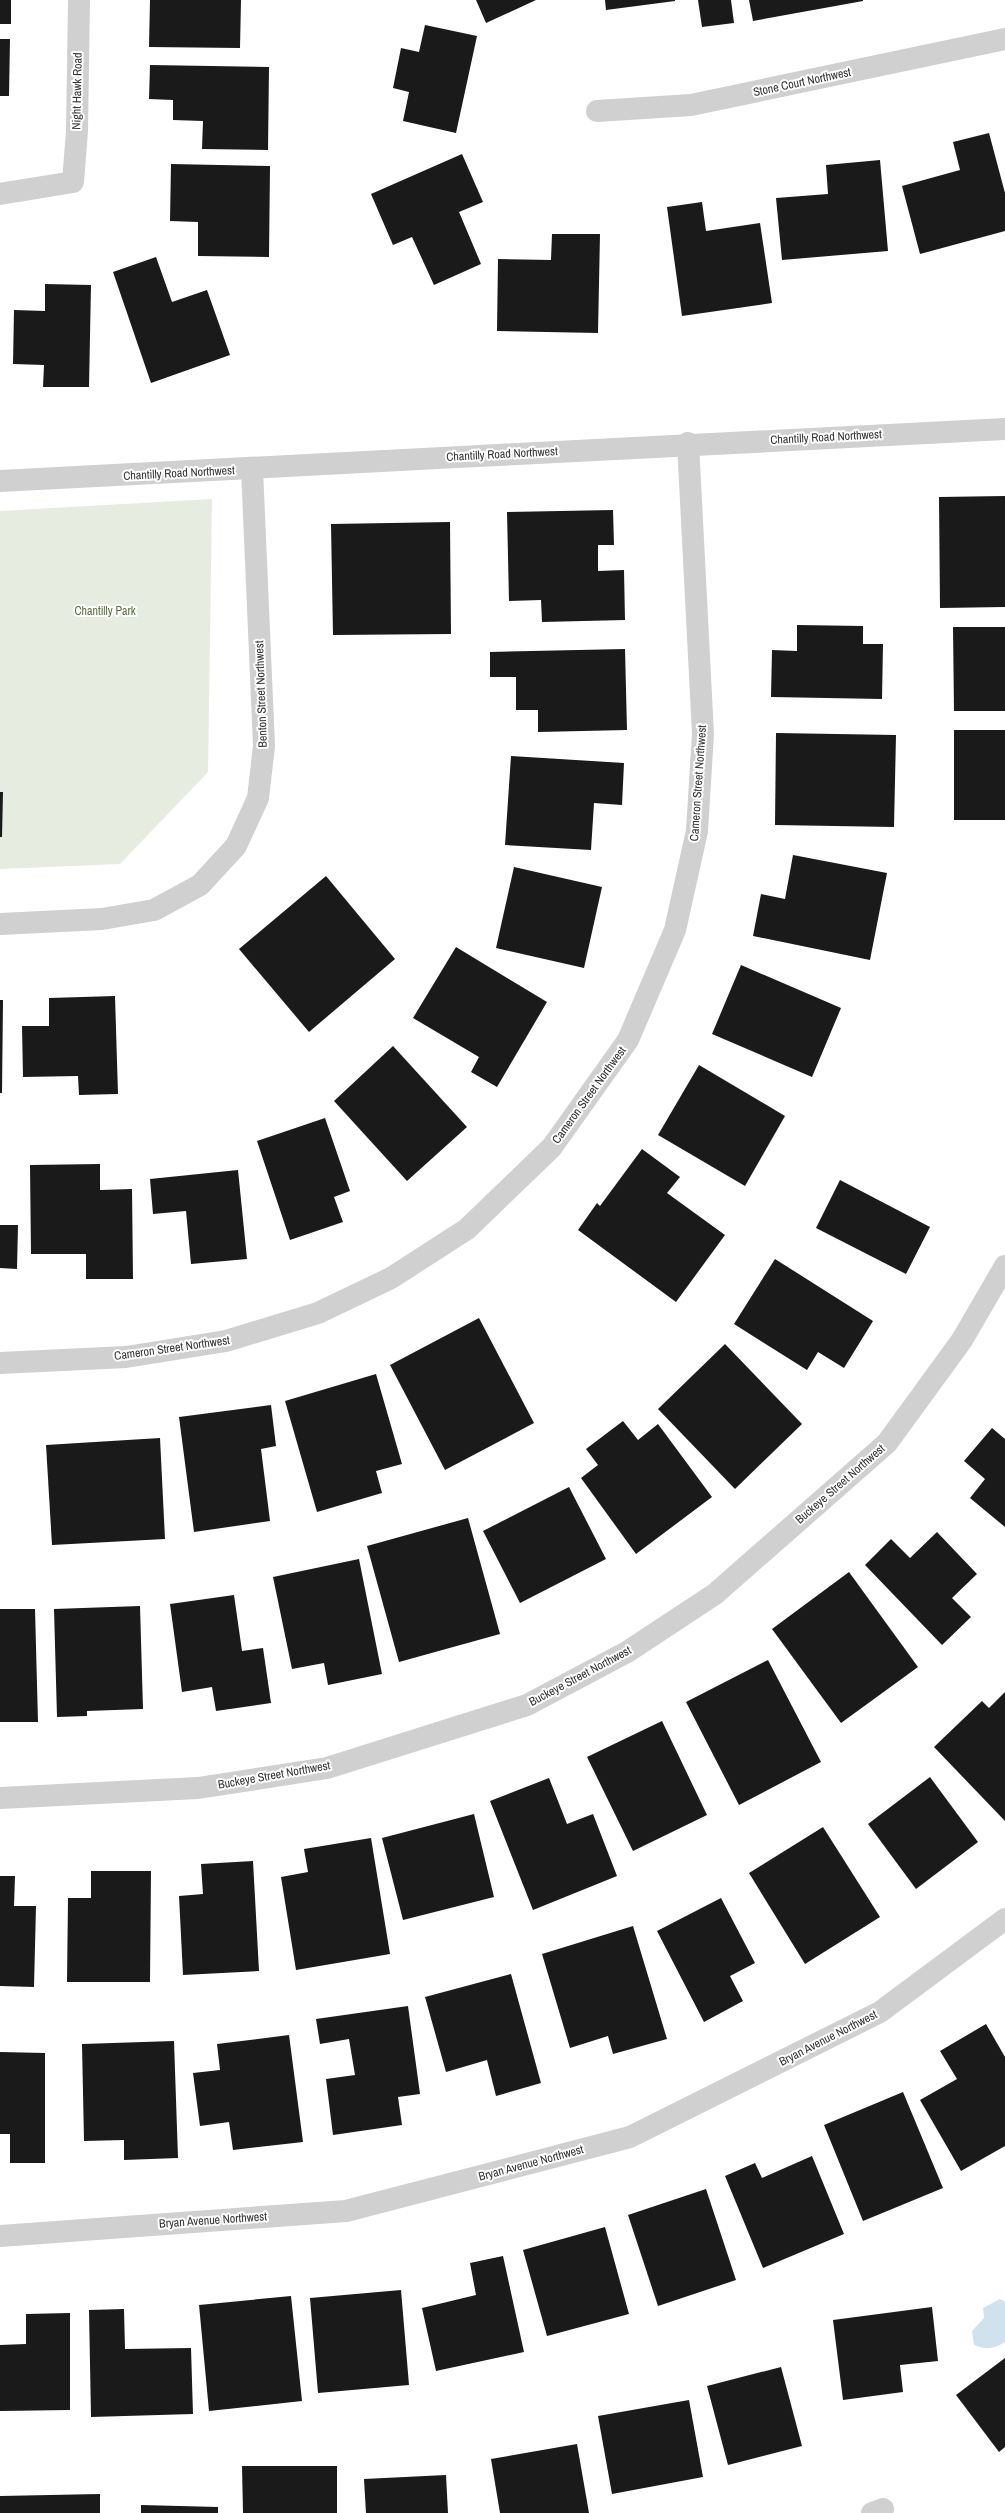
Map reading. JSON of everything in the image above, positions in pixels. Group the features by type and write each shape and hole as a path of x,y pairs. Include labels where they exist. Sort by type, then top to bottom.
{"street":[{"name":"Night Hawk Road","path":"0,194 73,182 77,131 78,0"},
{"name":"Stone Court Northwest","path":"597,111 691,105 1005,39"},
{"name":"Chantilly Road Northwest","path":"0,482 252,469 688,443 1005,429"},
{"name":"Cameron Street Northwest","path":"0,1363 126,1357 226,1341 318,1313 390,1278 467,1229 552,1147 628,1040 675,930 697,831 703,734 688,443"},
{"name":"Benton Street Northwest","path":"0,924 102,920 154,910 200,885 236,846 258,798 264,746 252,469"},
{"name":"Buckeye Street Northwest","path":"0,1798 198,1788 327,1768 527,1705 627,1652 715,1594 887,1443 962,1340 1005,1266"},
{"name":"Bryan Avenue Northwest","path":"0,2236 346,2211 630,2137 880,2012 1005,1919"}],"green space":[{"name":"Chantilly Park","path":"212,499 208,772 120,864 0,869 0,511"}],"water":[{"path":"1000,2299 1005,2302 1005,2342 990,2348 982,2348 974,2345 972,2331 984,2318 983,2308"}],"building":[{"path":"0,0 11,0 11,24 0,24"},
{"path":"150,0 241,0 240,48 149,47"},
{"path":"476,0 536,0 486,23"},
{"path":"605,0 675,0 675,1 606,10"},
{"path":"698,0 731,0 734,23 702,27"},
{"path":"749,0 863,0 863,1 753,21"},
{"path":"425,25 477,36 456,133 403,121 409,92 393,88 401,48 419,52"},
{"path":"0,39 10,39 9,96 0,96"},
{"path":"150,65 269,67 268,150 202,149 203,121 173,120 173,100 149,99"},
{"path":"989,133 1005,193 1005,231 920,254 902,186 960,170 953,142"},
{"path":"462,154 483,202 459,212 481,264 434,285 412,237 393,245 371,194"},
{"path":"880,160 888,251 782,260 776,198 828,194 826,165"},
{"path":"171,164 270,166 269,257 198,256 198,222 170,221"},
{"path":"702,202 706,231 760,223 772,303 682,316 667,207"},
{"path":"552,234 600,234 598,333 497,331 498,259 551,260"},
{"path":"156,257 172,302 207,290 230,355 151,383 113,272"},
{"path":"45,284 91,285 89,387 43,387 44,365 13,364 14,310 45,311"},
{"path":"1005,496 1005,607 940,608 939,497"},
{"path":"613,510 614,545 598,545 598,571 624,570 625,620 542,622 541,600 509,601 507,512"},
{"path":"450,522 451,634 333,635 331,524"},
{"path":"797,625 863,626 863,644 883,644 882,699 771,697 772,650 797,651"},
{"path":"953,627 1005,627 1005,711 954,711"},
{"path":"625,649 627,730 538,732 538,710 516,710 516,677 490,677 490,652"},
{"path":"954,730 1005,730 1005,820 954,820"},
{"path":"776,733 896,735 894,827 775,825"},
{"path":"511,756 624,763 622,805 594,803 591,850 505,845"},
{"path":"0,792 3,792 2,837 0,837"},
{"path":"793,855 887,873 870,960 753,936 761,894 785,899"},
{"path":"514,867 602,887 584,968 496,948"},
{"path":"326,876 395,959 309,1032 239,949"},
{"path":"456,947 547,1002 497,1087 471,1072 479,1057 413,1018"},
{"path":"741,965 841,1008 812,1077 712,1034"},
{"path":"115,996 118,1094 79,1095 78,1076 23,1077 22,1026 49,1026 49,998"},
{"path":"0,1000 3,1000 2,1093 0,1093"},
{"path":"393,1046 467,1127 407,1181 334,1101"},
{"path":"699,1065 785,1116 745,1186 658,1135"},
{"path":"325,1118 350,1191 334,1197 343,1222 290,1240 257,1141"},
{"path":"642,1149 680,1177 667,1193 725,1235 676,1302 578,1230 597,1203 600,1206"},
{"path":"100,1164 100,1190 132,1189 133,1279 86,1279 86,1254 31,1254 30,1165"},
{"path":"238,1170 247,1259 191,1264 186,1211 153,1214 150,1179"},
{"path":"840,1180 930,1227 906,1274 816,1228"},
{"path":"0,1225 18,1225 17,1269 0,1268"},
{"path":"775,1259 873,1321 844,1368 818,1352 807,1370 734,1324"},
{"path":"479,1318 534,1423 445,1470 390,1365"},
{"path":"725,1344 802,1424 735,1489 658,1409"},
{"path":"376,1374 402,1464 376,1471 382,1493 317,1512 285,1401"},
{"path":"271,1405 276,1446 261,1449 270,1521 194,1532 179,1417"},
{"path":"623,1421 638,1440 658,1424 712,1497 636,1554 581,1478 598,1465 586,1449"},
{"path":"992,1428 1005,1439 1005,1527 970,1498 985,1479 964,1461"},
{"path":"160,1438 165,1539 52,1545 46,1445"},
{"path":"569,1487 606,1559 520,1603 483,1531"},
{"path":"468,1518 500,1634 399,1662 367,1546"},
{"path":"937,1532 977,1574 952,1598 971,1617 942,1645 865,1565 891,1539 910,1558"},
{"path":"359,1559 382,1674 328,1685 324,1663 292,1669 273,1577"},
{"path":"849,1572 918,1667 841,1723 772,1629"},
{"path":"234,1595 242,1651 263,1648 271,1703 216,1711 212,1687 182,1692 170,1604"},
{"path":"140,1606 143,1709 87,1711 87,1716 57,1717 54,1609"},
{"path":"0,1609 35,1609 38,1722 0,1722"},
{"path":"768,1660 821,1762 739,1805 686,1702"},
{"path":"1005,1692 1005,1821 934,1747 982,1701 989,1708"},
{"path":"662,1721 707,1815 633,1851 587,1757"},
{"path":"930,1777 978,1842 916,1889 868,1824"},
{"path":"549,1778 567,1824 593,1814 617,1876 533,1910 490,1801"},
{"path":"474,1814 494,1897 403,1920 382,1838"},
{"path":"823,1827 880,1917 805,1964 749,1873"},
{"path":"371,1838 390,1954 296,1970 281,1877 308,1872 304,1849"},
{"path":"253,1861 259,1971 183,1975 179,1896 203,1894 201,1864"},
{"path":"91,1871 151,1871 150,1982 67,1982 68,1898 91,1898"},
{"path":"0,1876 15,1876 14,1906 36,1906 34,1987 0,1986"},
{"path":"721,1898 755,1963 730,1976 743,2001 704,2022 657,1931"},
{"path":"633,1926 667,2039 613,2054 608,2036 570,2048 542,1954"},
{"path":"511,1974 541,2083 496,2096 487,2060 446,2072 425,1997"},
{"path":"408,2006 420,2094 398,2097 402,2125 333,2135 326,2079 355,2075 349,2039 320,2044 316,2019"},
{"path":"986,2024 1005,2057 1005,2146 961,2171 920,2100 957,2079 940,2051"},
{"path":"289,2035 303,2142 233,2150 229,2122 200,2126 193,2073 220,2070 217,2044"},
{"path":"174,2041 178,2158 124,2160 124,2140 84,2141 82,2044"},
{"path":"0,2052 45,2053 45,2163 10,2163 10,2134 0,2134"},
{"path":"903,2092 943,2188 863,2221 824,2125"},
{"path":"812,2156 844,2234 763,2268 725,2176 755,2163 762,2178"},
{"path":"706,2189 736,2280 658,2306 628,2215"},
{"path":"605,2227 629,2314 547,2336 523,2250"},
{"path":"503,2256 524,2352 436,2371 422,2308 476,2295 470,2263"},
{"path":"401,2290 409,2385 318,2393 310,2298"},
{"path":"291,2296 302,2401 209,2411 199,2305"},
{"path":"932,2307 938,2361 900,2365 903,2392 843,2400 833,2320"},
{"path":"124,2309 125,2349 191,2348 193,2414 91,2417 89,2310"},
{"path":"70,2313 70,2410 0,2411 0,2345 26,2344 26,2314"},
{"path":"1005,2358 1005,2447 999,2452 956,2395"},
{"path":"781,2367 802,2446 728,2465 707,2386"},
{"path":"689,2400 703,2477 612,2494 598,2416"},
{"path":"577,2444 589,2513 500,2513 491,2459"},
{"path":"242,2466 337,2466 337,2513 243,2513"},
{"path":"446,2475 448,2513 366,2513 364,2479"},
{"path":"100,2494 100,2513 0,2513 0,2496"},
{"path":"141,2505 218,2507 218,2513 141,2513"}]}
